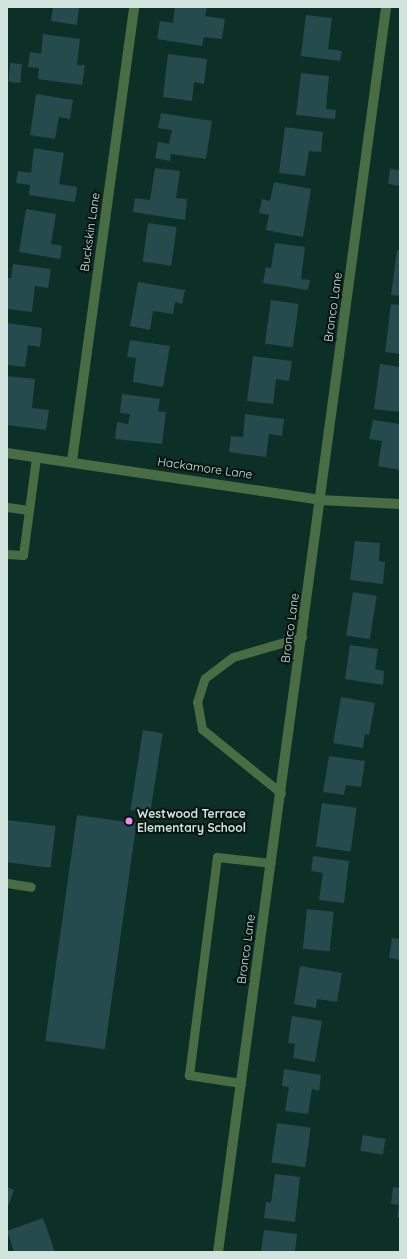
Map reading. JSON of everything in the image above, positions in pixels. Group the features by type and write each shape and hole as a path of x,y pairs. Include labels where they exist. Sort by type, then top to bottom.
{"street":[{"name":"Buckskin Lane","path":"72,461 134,7"},
{"name":"Bronco Lane","path":"218,1252 386,7"},
{"name":"Hackamore Lane","path":"7,453 72,461 320,500 400,504"}],"lane":[{"path":"7,554 23,554 36,457"},
{"path":"7,507 29,510"},
{"path":"280,794 202,729 197,702 205,678 233,657 302,637"},
{"path":"241,1082 189,1075 217,857 271,863"},
{"path":"7,883 31,887"}],"building":[{"path":"53,7 79,7 77,25 51,21"},
{"path":"175,7 207,7 205,16 225,19 222,39 204,37 202,46 157,39 160,21 173,23"},
{"path":"306,15 332,18 328,49 342,51 340,61 301,56"},
{"path":"43,34 80,39 77,65 85,65 82,85 38,79 39,68 28,67 30,52 41,54"},
{"path":"168,54 207,59 204,84 194,82 192,101 163,97"},
{"path":"10,63 22,64 20,83 8,82"},
{"path":"301,73 329,76 326,109 336,110 335,119 296,115"},
{"path":"36,94 73,100 70,119 59,117 55,139 30,135"},
{"path":"161,113 212,121 206,159 171,154 170,161 155,158 158,142 169,144 172,130 158,128"},
{"path":"285,127 323,132 321,152 309,151 305,176 279,173"},
{"path":"34,148 64,153 59,184 77,187 75,202 29,195 30,185 16,183 18,171 31,173"},
{"path":"155,168 180,171 176,198 187,199 185,220 133,212 135,198 150,200"},
{"path":"390,169 400,170 400,186 388,184"},
{"path":"274,182 311,189 303,237 266,230 269,215 259,213 262,199 270,201"},
{"path":"26,209 56,214 51,244 62,246 60,259 19,252"},
{"path":"148,223 177,227 171,266 143,262"},
{"path":"275,243 305,247 301,279 310,280 308,290 263,283 266,267 271,268"},
{"path":"397,250 400,250 400,296 391,295"},
{"path":"13,264 51,269 48,288 35,286 32,312 7,309 7,278 11,278"},
{"path":"138,282 185,290 182,304 175,302 173,314 153,311 150,330 130,326"},
{"path":"271,300 299,304 293,347 265,344"},
{"path":"391,304 400,305 400,354 385,352"},
{"path":"7,323 42,328 40,347 28,345 25,367 7,365"},
{"path":"130,340 170,346 163,387 133,382 136,358 127,357"},
{"path":"253,356 292,361 289,381 276,379 273,404 247,401"},
{"path":"380,364 400,367 400,412 374,409"},
{"path":"7,376 35,379 32,408 49,410 46,430 7,425"},
{"path":"122,394 160,399 158,411 166,412 162,444 115,439 117,422 128,424 130,414 120,413"},
{"path":"245,414 284,419 282,436 269,434 266,457 229,452 231,436 243,437"},
{"path":"373,420 400,424 400,470 378,466 382,441 369,439"},
{"path":"355,541 380,543 379,561 385,562 383,584 350,580"},
{"path":"353,592 377,596 370,639 346,635"},
{"path":"350,645 378,649 375,669 384,671 383,685 345,679"},
{"path":"341,697 375,703 369,735 365,734 363,748 333,743"},
{"path":"143,730 163,733 150,813 130,810"},
{"path":"329,756 365,761 361,787 346,785 344,795 323,792"},
{"path":"322,803 357,808 351,851 316,847"},
{"path":"77,815 136,823 105,1049 45,1041"},
{"path":"7,820 56,826 51,868 7,862"},
{"path":"313,856 349,861 344,903 319,900 323,873 311,871"},
{"path":"307,909 334,912 330,952 303,949"},
{"path":"392,938 400,939 400,960 389,958"},
{"path":"300,966 342,973 337,1002 317,999 316,1008 294,1004"},
{"path":"292,1016 322,1021 315,1062 293,1058 295,1044 288,1043"},
{"path":"284,1069 321,1075 319,1091 312,1089 308,1114 285,1111 289,1087 282,1086"},
{"path":"277,1123 311,1128 305,1167 271,1163"},
{"path":"363,1135 386,1139 383,1155 360,1151"},
{"path":"275,1174 300,1177 295,1222 264,1218 266,1202 271,1203"},
{"path":"7,1187 14,1190 7,1209"},
{"path":"393,1187 400,1188 400,1218 397,1217 399,1205 391,1204"},
{"path":"43,1218 55,1252 14,1252 7,1231"},
{"path":"264,1230 297,1234 295,1252 261,1252"}],"place":[{"name":"Westwood Terrace Elementary School","path":"129,821"}]}
